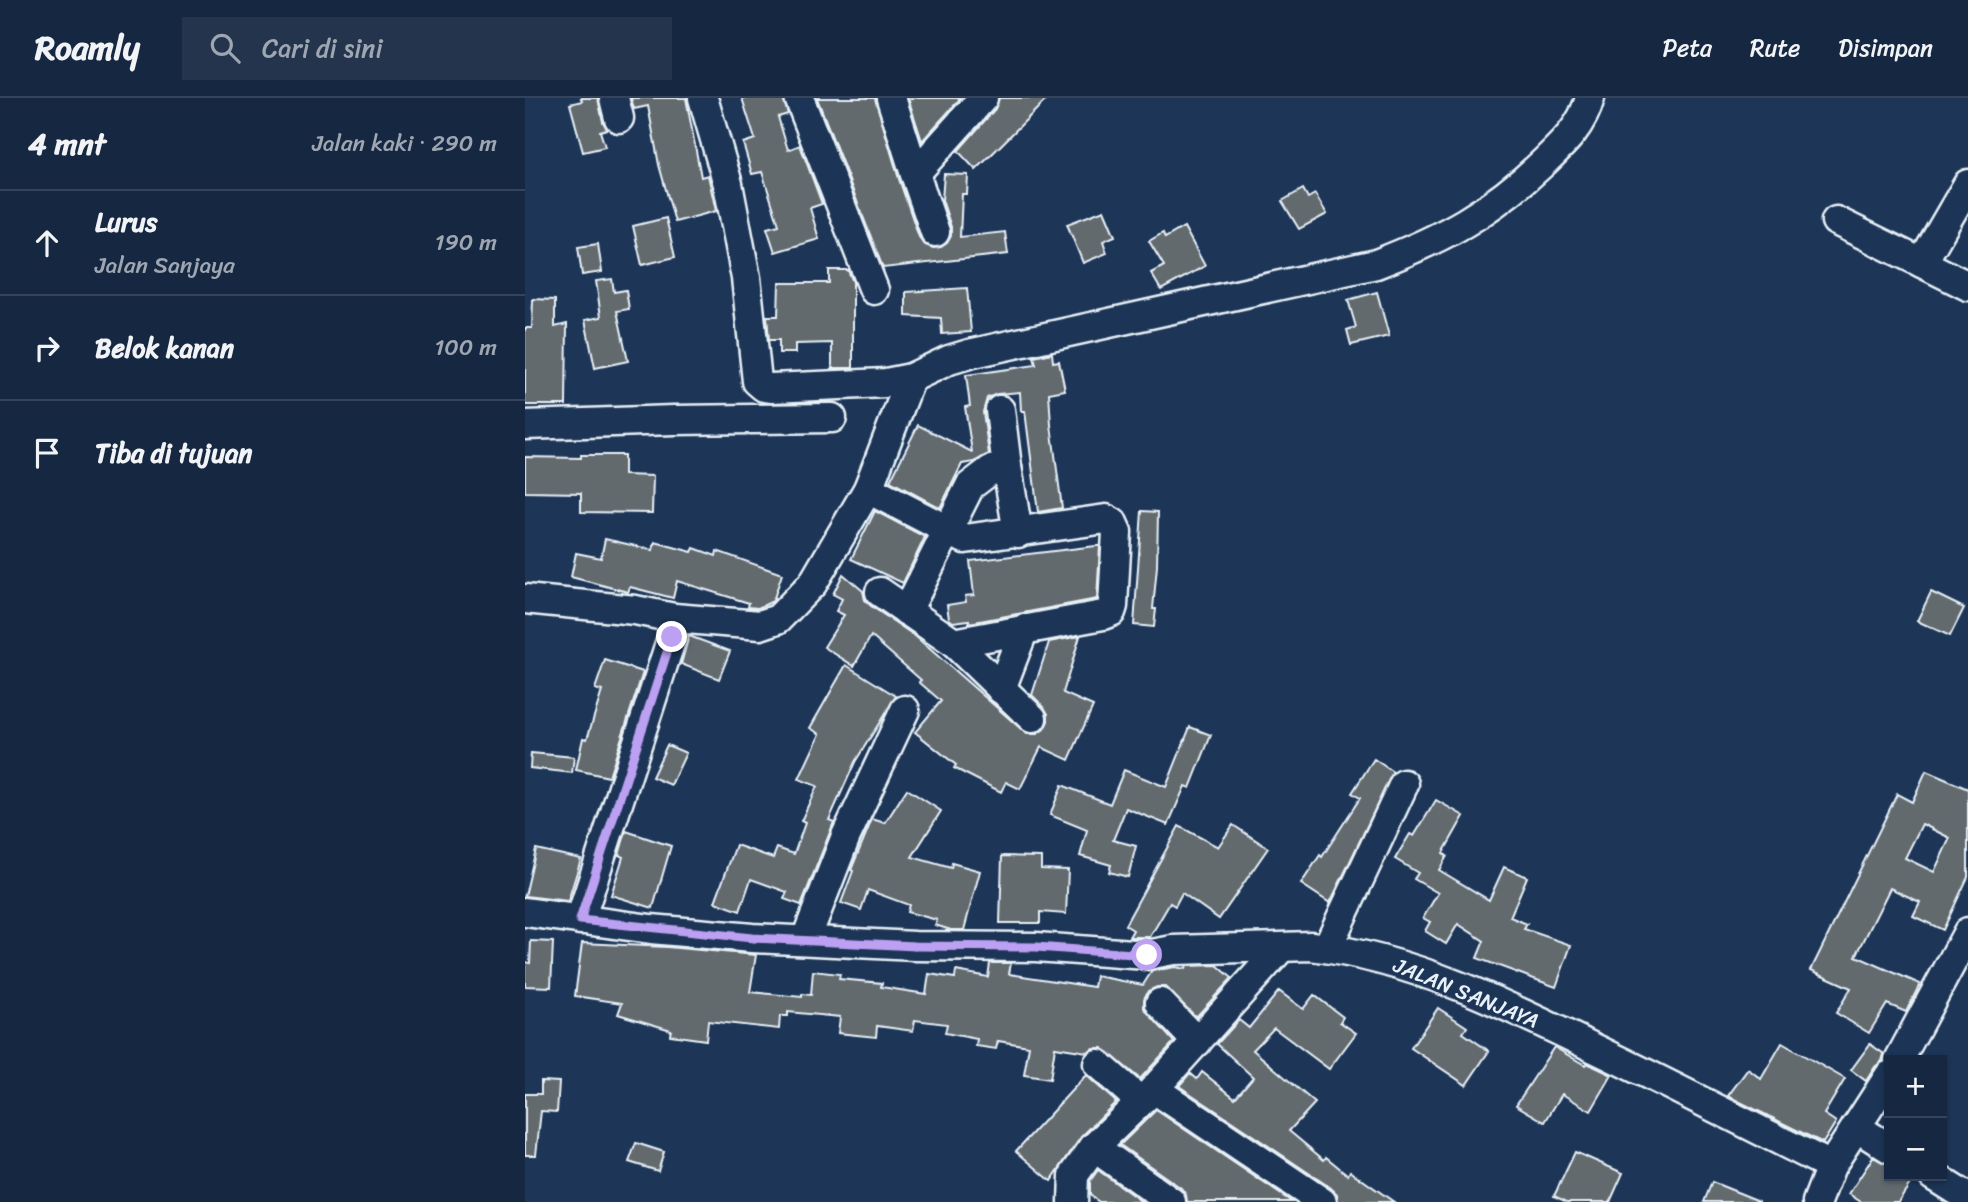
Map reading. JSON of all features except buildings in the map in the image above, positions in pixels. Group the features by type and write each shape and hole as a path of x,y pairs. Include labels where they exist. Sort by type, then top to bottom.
{"street":[{"path":"703,98 730,197 745,278 757,381 764,387 784,388 863,386 911,378 949,360 969,354 1375,264 1426,245 1480,215 1517,188 1561,146 1584,117 1590,98"},
{"path":"799,98 874,290"},
{"path":"891,98 935,232"},
{"path":"915,174 983,98"},
{"path":"1922,263 1968,184"},
{"path":"1836,221 1968,286"},
{"path":"525,599 635,610 674,618 760,625 778,619 813,583 868,489 911,378"},
{"path":"1000,410 1018,533"},
{"path":"525,425 832,418"},
{"path":"907,611 970,486 991,470 1007,467"},
{"path":"868,489 971,540 1106,519 1113,523 1117,532 1111,612 954,643"},
{"path":"880,592 954,643 1032,718"},
{"path":"580,920 672,637 674,618"},
{"path":"1001,689 1024,629"},
{"path":"806,939 846,836 905,710"},
{"path":"1327,948 1404,784"},
{"name":"JALAN SANJAYA","path":"525,912 752,938 915,946 1036,947 1147,955 1173,950 1327,948 1403,964 1497,1001 1831,1166"},
{"path":"1902,1055 1968,932"},
{"path":"1073,1202 1074,1175 1094,1147 1197,1042 1281,948"},
{"path":"1217,950 1247,986"},
{"path":"1160,1003 1197,1042"},
{"path":"1098,1064 1322,1202"},
{"path":"1817,1202 1831,1166 1884,1084"},
{"path":"1856,1126 1884,1145"},
{"path":"1094,1147 1171,1202"},
{"path":"1941,1181 1968,1198"}],"route":[{"path":"672,637 580,920 752,938 915,946 1036,947 1147,955"}]}
